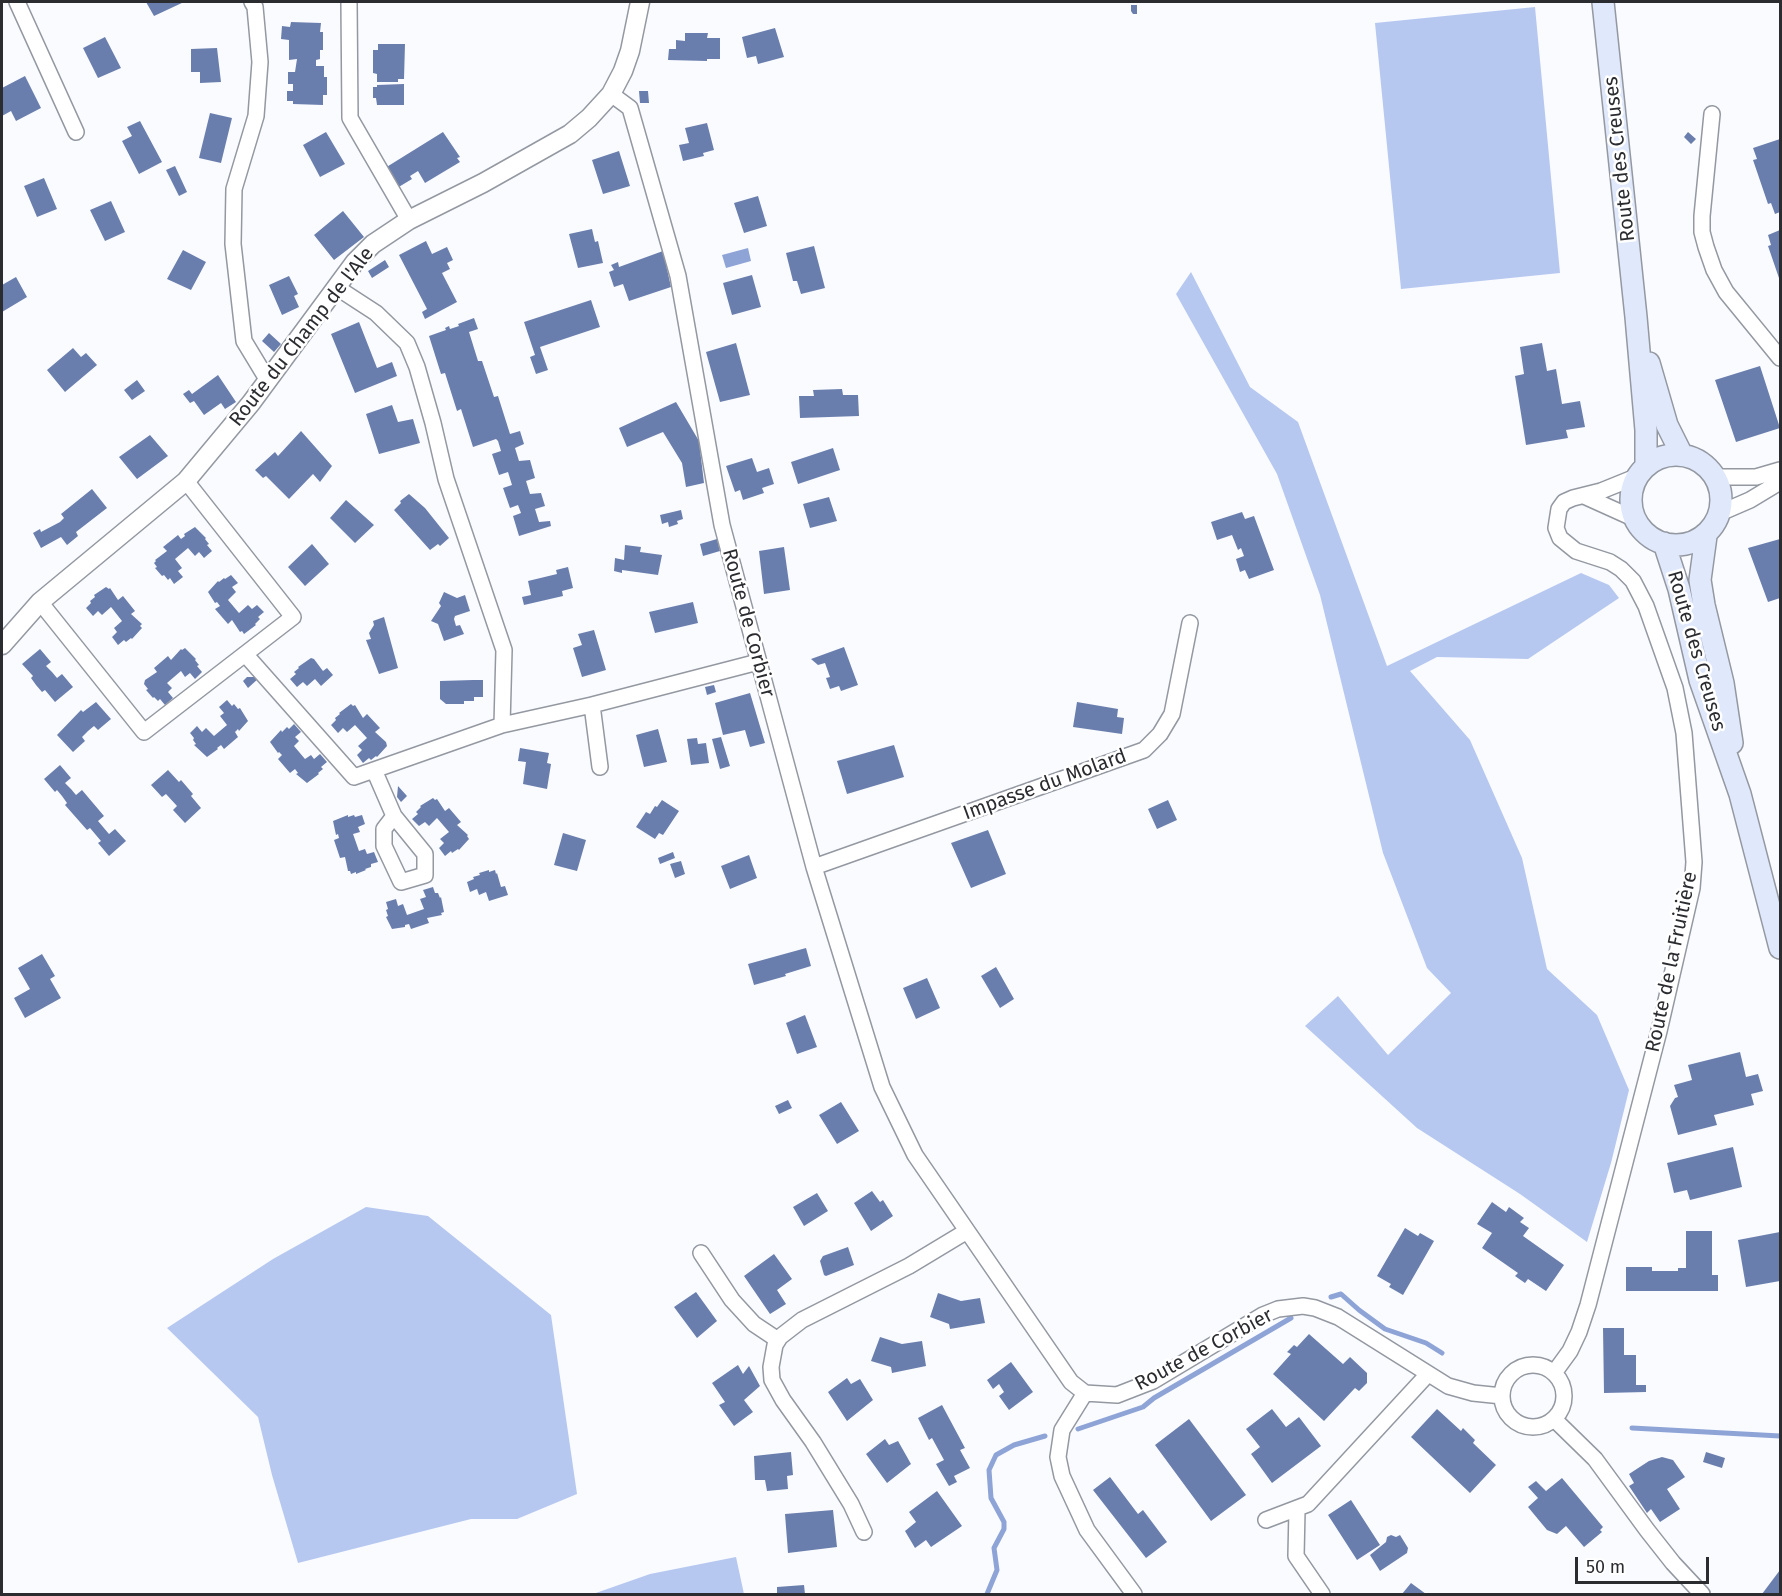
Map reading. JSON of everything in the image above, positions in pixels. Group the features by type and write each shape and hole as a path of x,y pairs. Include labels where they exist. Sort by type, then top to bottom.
{"main road":[{"name":"Route des Creuses","path":"1603,2 1646,430 1642,471 1633,488 1631,501 1635,519"},
{"name":"Route des Creuses","path":"1636,316 1667,425 1682,455"},
{"path":"1642,471 1663,457 1682,455 1696,459 1716,477 1721,492 1720,513"},
{"name":"Route des Creuses","path":"1720,513 1706,536 1701,588 1723,683 1740,794"},
{"path":"1635,519 1641,530 1653,540 1664,543"},
{"name":"Route des Creuses","path":"1706,536 1683,545 1664,543 1679,589 1700,680 1740,794 1780,948"}],"street":[{"path":"17,2 76,132"},
{"path":"252,2 255,7 260,62 256,119 234,189 233,244 244,341 267,379"},
{"path":"349,2 350,118 409,220"},
{"path":"611,94 624,71 640,2"},
{"name":"Route du Champ de l'Ale","path":"2,645 40,602 186,481 251,403 355,262 373,244 409,220 483,183 570,134 590,118 611,94"},
{"name":"Route de Corbier","path":"611,94 630,108 678,276 722,525 814,867 882,1086 915,1155 1071,1382 1085,1393 1117,1395 1153,1382 1263,1315 1290,1306 1315,1308 1338,1317 1438,1381 1459,1390 1502,1396"},
{"path":"1712,114 1702,216 1702,232 1706,247 1714,270 1726,292 1780,358"},
{"path":"336,287 376,313 407,343 414,359 433,423 446,480 504,650 502,725"},
{"path":"1716,477 1756,477 1780,470"},
{"name":"Route de la Fruitière","path":"1554,1373 1570,1351 1588,1305 1688,910 1694,862 1684,733 1676,688 1646,606 1633,581 1621,569 1610,562 1576,551 1560,538 1556,528 1559,509 1564,502 1584,496 1642,471"},
{"path":"40,602 144,732 293,616 186,481"},
{"path":"1720,513 1750,500 1780,482"},
{"path":"1584,496 1635,519"},
{"name":"Impasse du Molard","path":"814,867 1144,750 1160,734 1172,714 1190,623"},
{"path":"245,654 354,777 502,725 592,705 758,662"},
{"path":"592,705 600,767"},
{"path":"374,770 394,816"},
{"path":"864,1532 846,1495 772,1380 772,1354 778,1340 802,1320 909,1266 968,1231"},
{"path":"701,1253 732,1300 754,1324 778,1340"},
{"path":"1533,1365 1544,1367 1554,1373 1562,1385 1564,1400 1561,1410 1554,1419 1544,1425 1532,1427 1521,1425 1511,1418 1504,1408 1502,1396 1505,1384 1512,1374 1523,1367 1533,1365"},
{"path":"1266,1520 1308,1504 1428,1374"},
{"path":"1085,1393 1062,1430 1058,1457 1062,1476 1087,1530 1134,1594"},
{"path":"1554,1419 1595,1459 1672,1563 1702,1594"},
{"path":"1297,1510 1296,1556 1322,1594"}],"shaded area":[{"path":"1535,7 1560,273 1401,289 1375,23"},
{"path":"748,248 751,261 726,268 722,255"},
{"path":"1191,272 1250,387 1298,422 1387,666 1581,573 1609,585 1619,598 1528,659 1437,657 1410,671 1470,740 1522,858 1547,969 1597,1015 1629,1090 1611,1163 1587,1242 1520,1194 1417,1128 1305,1026 1338,996 1388,1055 1451,993 1427,968 1383,853 1320,595 1277,474 1176,294"},
{"path":"366,1207 428,1216 551,1315 577,1494 517,1519 471,1519 298,1563 272,1475 258,1417 167,1328 273,1259"},
{"path":"736,1557 744,1594 593,1594 650,1574"}],"building":[{"path":"146,2 184,2 154,16"},
{"path":"1131,5 1137,5 1137,14 1131,11"},
{"path":"291,22 321,23 323,50 320,50 320,59 316,60 316,66 324,66 324,77 327,77 327,95 323,95 323,105 293,104 293,101 287,101 287,91 293,91 293,84 288,84 288,72 295,72 297,59 289,60 289,40 281,39 282,26 290,27"},
{"path":"775,28 784,57 758,64 756,56 747,58 742,37"},
{"path":"685,33 708,33 707,38 720,38 720,59 668,60 669,49 676,49 676,40 685,41"},
{"path":"105,37 121,68 98,78 83,48"},
{"path":"378,44 405,44 404,79 398,79 398,82 377,82 377,74 373,73 373,50 378,50"},
{"path":"217,48 221,82 200,83 200,72 191,72 191,49"},
{"path":"25,76 41,108 16,121 11,111 2,116 2,88"},
{"path":"404,84 404,105 377,105 376,98 373,98 373,87"},
{"path":"639,91 648,91 649,103 640,103"},
{"path":"210,113 232,118 221,163 199,158"},
{"path":"140,121 162,162 139,174 122,141 132,136 127,127"},
{"path":"707,123 714,150 703,153 704,156 683,161 679,145 689,143 685,128"},
{"path":"326,132 345,164 320,177 303,145"},
{"path":"443,132 460,157 457,158 460,162 425,183 418,171 410,176 412,179 397,188 385,168"},
{"path":"1688,132 1696,139 1691,144 1684,137"},
{"path":"1780,139 1780,212 1775,214 1771,203 1768,204 1753,160 1757,159 1753,148"},
{"path":"619,151 630,186 603,194 592,160"},
{"path":"175,166 187,192 179,196 166,170"},
{"path":"44,178 57,209 37,217 24,186"},
{"path":"758,196 767,226 744,233 734,203"},
{"path":"111,201 125,232 105,241 90,210"},
{"path":"343,211 364,237 334,260 314,235"},
{"path":"592,229 595,242 598,241 603,263 578,268 569,234"},
{"path":"1780,230 1780,281 1768,246 1771,245 1768,235"},
{"path":"426,241 432,254 447,247 453,260 447,263 450,269 442,273 457,302 425,319 422,312 427,309 399,255"},
{"path":"814,246 825,288 801,294 797,281 793,281 786,253"},
{"path":"183,250 206,262 191,290 167,279"},
{"path":"663,251 671,287 629,301 623,284 614,287 609,272 614,270 611,265 618,262 619,267"},
{"path":"385,260 389,267 372,278 368,271"},
{"path":"752,275 761,307 732,315 723,283"},
{"path":"289,276 298,294 294,296 299,307 282,315 269,285"},
{"path":"16,277 27,297 2,312 2,285"},
{"path":"591,300 600,327 540,347 548,370 536,374 530,357 535,355 524,322"},
{"path":"474,318 478,329 469,332 478,361 482,361 494,397 498,396 510,434 520,431 524,444 515,448 519,461 530,460 535,478 526,481 530,494 541,493 545,506 535,509 539,522 550,521 551,526 519,536 513,516 521,513 518,505 510,508 503,488 512,485 508,472 499,475 492,454 501,451 498,441 496,439 473,447 461,409 457,411 445,373 441,374 429,336 446,330 445,328 449,326 450,329 459,326 458,324"},
{"path":"359,322 377,368 392,362 397,376 355,393 331,334"},
{"path":"269,333 281,344 274,352 262,341"},
{"path":"736,343 750,395 720,402 706,352"},
{"path":"1542,343 1547,371 1556,369 1562,404 1580,401 1585,427 1566,430 1568,438 1526,445 1515,376 1524,374 1520,347"},
{"path":"73,348 81,357 86,353 97,365 65,392 47,370"},
{"path":"1760,366 1780,428 1736,442 1715,380"},
{"path":"218,375 236,402 225,409 221,403 204,415 194,401 190,403 183,394 189,390 192,394"},
{"path":"137,380 145,391 132,400 124,390"},
{"path":"842,389 843,395 858,395 859,416 800,418 799,396 814,396 813,390"},
{"path":"676,402 699,441 704,483 686,487 682,463 663,432 627,447 619,428"},
{"path":"392,405 398,422 413,419 420,443 379,454 366,414"},
{"path":"301,431 332,466 320,482 313,474 289,499 266,476 263,478 255,470 275,452 278,456"},
{"path":"150,435 168,456 137,479 119,457"},
{"path":"833,448 840,470 798,484 791,462"},
{"path":"752,458 757,472 769,468 774,484 762,488 764,493 743,500 740,490 735,492 726,466"},
{"path":"92,489 107,508 76,532 78,536 67,545 61,537 41,548 33,533 40,529 41,532 60,522 64,518 61,514"},
{"path":"409,494 425,508 449,538 440,546 438,544 430,550 394,510"},
{"path":"829,497 837,521 810,528 803,504"},
{"path":"346,500 374,525 355,543 330,518"},
{"path":"681,510 683,519 677,521 678,524 669,527 668,522 662,524 660,515"},
{"path":"1242,512 1245,519 1254,516 1274,570 1249,579 1245,570 1240,572 1236,559 1244,556 1241,548 1238,550 1232,535 1217,540 1211,522"},
{"path":"195,527 206,538 209,544 207,545 212,551 204,558 199,552 195,556 188,548 175,559 182,568 178,571 183,577 174,584 170,578 168,580 164,575 162,576 155,568 157,567 155,560 167,551 163,547 178,535 181,539 185,536 184,534"},
{"path":"717,539 720,551 703,556 700,544"},
{"path":"1780,539 1780,598 1768,602 1748,548"},
{"path":"312,544 329,564 305,586 288,567"},
{"path":"625,545 641,547 640,552 662,555 658,575 614,571 615,558 624,560"},
{"path":"784,547 790,590 764,594 759,551"},
{"path":"568,567 573,588 562,591 563,596 524,605 522,597 531,595 528,581 557,574 556,570"},
{"path":"231,575 238,583 232,587 236,592 228,600 239,613 248,605 252,609 257,605 264,612 258,617 260,619 256,625 244,634 232,620 228,624 215,609 220,606 217,602 215,603 208,592 218,581"},
{"path":"106,587 110,588 118,600 123,596 135,611 131,614 142,624 140,626 142,628 132,639 126,642 124,640 118,645 112,637 117,632 114,628 122,621 111,607 102,615 98,611 93,616 86,608 95,597 94,595"},
{"path":"444,592 457,598 465,595 470,611 455,616 454,619 456,626 460,625 464,634 444,641 438,624 431,621 441,606 439,603"},
{"path":"693,602 698,623 655,633 649,612"},
{"path":"384,617 398,668 379,674 366,640 371,639 369,633 374,625 373,621"},
{"path":"594,630 606,670 582,677 573,648 582,645 578,634"},
{"path":"844,647 858,685 841,691 839,686 830,689 826,678 830,677 825,663 818,665 811,659"},
{"path":"185,648 196,659 199,665 197,666 202,672 195,679 190,673 185,677 181,671 167,683 172,688 168,692 173,698 165,705 160,699 158,701 153,698 146,690 148,689 144,684 145,680 157,672 154,668 168,656 171,660 181,649"},
{"path":"40,649 51,662 46,666 57,678 62,674 73,687 55,702 45,690 42,692 31,678 33,676 22,664"},
{"path":"311,658 323,671 327,668 333,675 321,686 315,679 307,686 303,682 297,687 290,679 296,674 294,672 298,667"},
{"path":"247,677 259,678 248,688 243,681"},
{"path":"483,680 483,697 474,697 474,701 464,701 464,704 446,704 440,699 440,681"},
{"path":"714,685 716,692 707,695 705,687"},
{"path":"750,693 765,743 750,747 745,730 723,735 715,703"},
{"path":"227,700 232,706 234,704 238,709 240,708 248,721 239,731 238,729 235,732 238,737 224,749 221,745 207,757 194,745 196,744 194,738 190,733 197,726 202,732 206,728 214,736 227,725 220,716 224,713 219,707"},
{"path":"96,702 111,719 98,730 94,726 88,731 82,737 85,741 73,752 57,735 81,710 83,712"},
{"path":"1077,702 1118,709 1117,717 1124,718 1122,734 1073,727"},
{"path":"351,704 355,705 363,718 367,714 380,728 375,732 386,742 387,746 377,757 371,760 369,758 363,763 357,755 362,750 358,746 367,738 355,725 347,732 343,728 338,733 331,725 339,713"},
{"path":"294,724 301,732 295,737 299,741 294,746 305,759 311,755 314,759 320,754 327,762 321,767 323,769 319,774 307,783 296,774 298,773 295,769 290,773 278,759 282,755 270,742 281,730 282,732 287,727 289,729"},
{"path":"658,729 667,762 644,767 636,735"},
{"path":"721,737 730,766 720,769 712,739"},
{"path":"697,738 698,744 706,743 709,763 691,765 687,739"},
{"path":"894,745 904,777 847,794 837,761"},
{"path":"520,748 549,753 547,763 551,764 547,789 523,784 526,762 518,761"},
{"path":"60,765 71,778 65,783 76,795 82,790 104,816 98,821 109,834 115,829 126,841 109,856 98,843 101,841 90,828 87,830 65,805 67,803 57,790 55,792 44,779"},
{"path":"168,770 179,782 181,780 201,808 185,823 173,810 177,806 166,794 162,797 151,785"},
{"path":"398,786 407,796 401,802 397,797"},
{"path":"433,798 437,799 445,811 449,808 461,822 457,825 468,835 469,839 459,850 452,853 451,851 445,856 439,848 444,843 440,839 449,832 437,818 429,826 425,822 419,826 412,819 418,814 416,812 420,806"},
{"path":"662,800 679,811 663,835 659,833 655,839 636,827 646,812 650,814"},
{"path":"1168,800 1177,820 1157,829 1148,809"},
{"path":"348,815 348,817 354,815 355,817 362,815 365,824 358,827 360,832 353,834 359,851 365,849 367,854 374,852 378,862 356,874 356,872 351,874 348,871 345,857 340,858 334,840 339,838 338,834 336,835 333,821"},
{"path":"988,830 1006,874 971,888 951,843"},
{"path":"563,833 586,840 577,871 554,865"},
{"path":"673,852 675,858 660,864 658,858"},
{"path":"749,855 757,878 730,889 721,866"},
{"path":"681,861 685,874 675,878 670,864"},
{"path":"489,870 489,872 495,870 501,887 505,886 508,895 489,901 486,892 479,895 477,889 470,892 467,882 480,875 479,873"},
{"path":"433,887 435,893 441,897 444,912 441,913 442,915 427,918 429,923 411,929 409,924 392,929 386,917 388,909 386,902 396,899 398,906 403,904 407,915 424,909 420,899 426,897 423,890"},
{"path":"806,948 811,966 754,985 748,964"},
{"path":"42,954 55,976 50,979 61,998 25,1018 14,998 30,989 18,968"},
{"path":"996,967 1014,999 1000,1008 981,976"},
{"path":"927,978 940,1008 916,1019 903,988"},
{"path":"805,1015 817,1047 797,1054 786,1023"},
{"path":"1740,1052 1746,1077 1758,1074 1763,1091 1751,1094 1754,1105 1714,1115 1717,1125 1678,1135 1670,1106 1678,1097 1674,1085 1692,1080 1688,1065"},
{"path":"788,1100 792,1108 779,1114 775,1106"},
{"path":"841,1102 859,1131 837,1144 819,1115"},
{"path":"1733,1147 1742,1187 1690,1200 1687,1190 1674,1193 1667,1163"},
{"path":"872,1191 880,1202 883,1200 893,1216 871,1231 854,1203"},
{"path":"817,1193 828,1211 804,1226 793,1207"},
{"path":"1492,1202 1506,1212 1509,1207 1524,1218 1520,1222 1529,1228 1523,1236 1564,1265 1546,1291 1528,1279 1525,1283 1515,1276 1518,1273 1482,1248 1492,1233 1477,1224"},
{"path":"1405,1228 1418,1236 1420,1233 1434,1241 1403,1295 1389,1287 1391,1284 1377,1276"},
{"path":"1686,1231 1712,1231 1712,1275 1718,1275 1718,1291 1626,1291 1626,1267 1652,1267 1652,1271 1678,1271 1678,1268 1686,1268"},
{"path":"1780,1232 1780,1281 1746,1287 1738,1240"},
{"path":"848,1247 854,1265 824,1275 820,1261 823,1256"},
{"path":"774,1254 792,1279 777,1290 786,1304 770,1314 744,1276"},
{"path":"696,1292 717,1321 697,1338 674,1307"},
{"path":"938,1293 961,1301 980,1298 985,1323 950,1329 949,1324 930,1317"},
{"path":"1603,1328 1624,1328 1624,1355 1636,1355 1636,1385 1646,1385 1646,1392 1604,1393"},
{"path":"1309,1334 1343,1364 1350,1357 1367,1373 1367,1383 1359,1391 1355,1388 1324,1421 1273,1374 1291,1354 1287,1352 1294,1345 1297,1347"},
{"path":"880,1337 902,1344 922,1341 926,1366 892,1373 891,1367 871,1361"},
{"path":"1011,1362 1033,1392 1009,1410 999,1396 1004,1392 999,1384 993,1389 987,1380"},
{"path":"738,1365 743,1374 749,1366 760,1386 744,1400 753,1412 734,1426 719,1405 725,1402 712,1383"},
{"path":"847,1378 851,1384 860,1379 873,1400 847,1421 828,1392"},
{"path":"942,1405 965,1448 960,1450 970,1468 954,1476 957,1482 949,1486 936,1464 944,1460 932,1438 929,1440 918,1418"},
{"path":"1272,1409 1286,1427 1299,1417 1321,1446 1272,1483 1251,1454 1260,1447 1246,1429"},
{"path":"1437,1409 1461,1431 1463,1428 1475,1440 1473,1443 1496,1465 1470,1493 1411,1437"},
{"path":"1189,1419 1246,1495 1211,1521 1155,1445"},
{"path":"885,1439 889,1445 898,1441 911,1464 887,1483 866,1454"},
{"path":"791,1452 793,1475 787,1476 788,1489 767,1491 765,1480 755,1480 754,1456"},
{"path":"1706,1452 1725,1458 1722,1468 1703,1462"},
{"path":"1662,1457 1673,1460 1685,1477 1667,1489 1680,1509 1660,1522 1651,1509 1647,1513 1629,1486 1634,1483 1629,1474 1649,1461"},
{"path":"1110,1477 1138,1514 1143,1510 1167,1542 1146,1558 1093,1490"},
{"path":"1562,1478 1603,1527 1600,1530 1602,1532 1584,1547 1566,1526 1557,1534 1547,1530 1528,1507 1538,1498 1528,1487 1536,1481 1546,1491"},
{"path":"937,1491 962,1526 931,1547 926,1540 915,1548 905,1531 916,1522 909,1512"},
{"path":"1351,1500 1380,1545 1357,1560 1328,1515"},
{"path":"833,1510 837,1547 788,1553 785,1514"},
{"path":"1391,1535 1396,1537 1400,1535 1408,1548 1407,1553 1380,1571 1370,1555"},
{"path":"1780,1570 1780,1594 1762,1594"},
{"path":"1411,1583 1426,1594 1402,1594"},
{"path":"804,1585 805,1594 777,1594 777,1587"}],"waterway":[{"path":"1331,1297 1341,1294 1385,1329 1426,1343 1442,1353"},
{"path":"1078,1429 1143,1407 1154,1398 1291,1318"},
{"path":"1632,1428 1780,1436"},
{"path":"987,1594 997,1570 994,1548 1004,1529 1004,1522 991,1498 989,1470 996,1455 1014,1445 1045,1436"}]}
